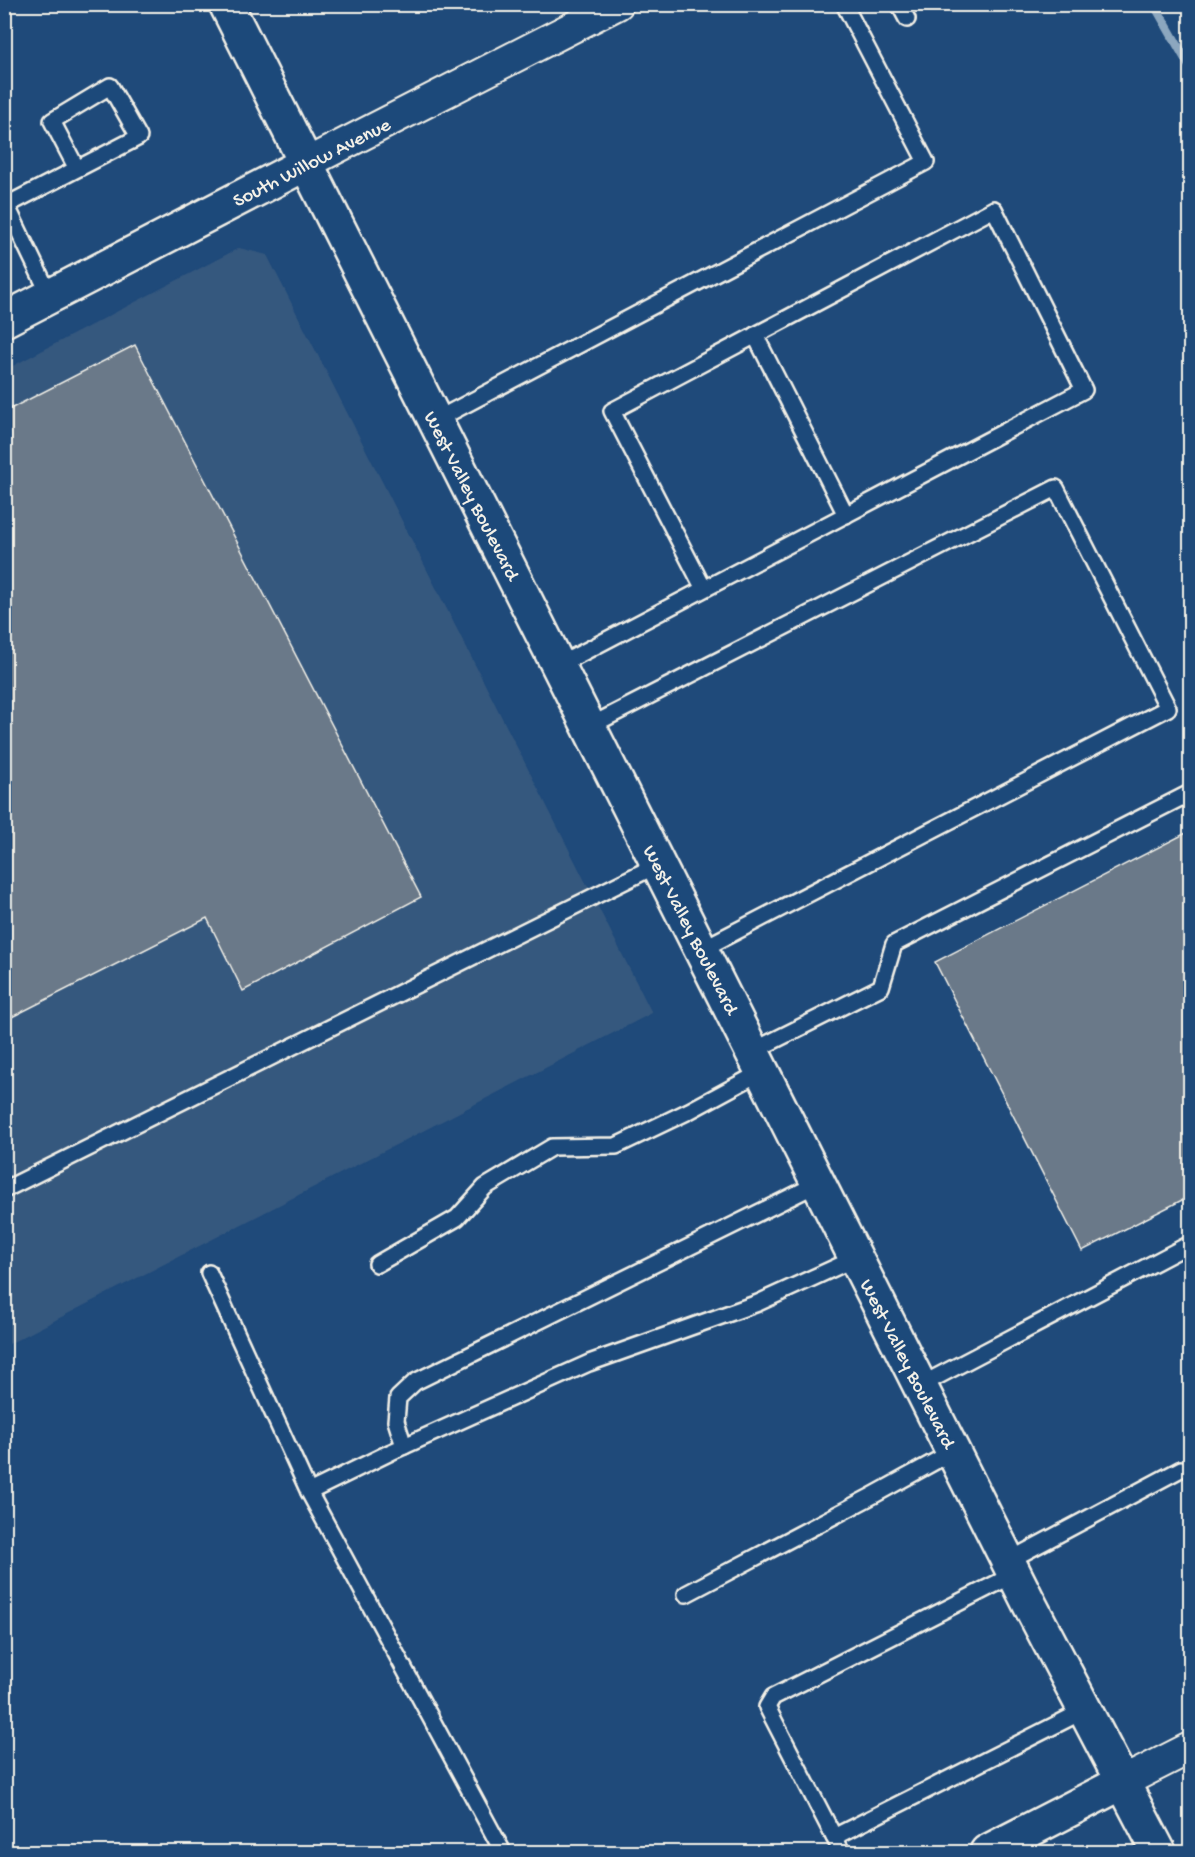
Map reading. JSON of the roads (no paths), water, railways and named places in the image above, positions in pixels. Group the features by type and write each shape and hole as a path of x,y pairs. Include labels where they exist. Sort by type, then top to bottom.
{"main road":[{"name":"West Valley Boulevard","path":"226,4 1012,1567 1159,1852"},
{"name":"South Willow Avenue","path":"4,320 307,163"},
{"path":"987,1852 1123,1782"}],"street":[{"name":"South Willow Avenue","path":"307,163 618,4"},
{"path":"1123,1782 1191,1748"}],"lane":[{"path":"436,420 926,162 844,4"},
{"path":"899,4 907,19"},
{"path":"50,296 6,202 77,168 139,137 110,86 52,121 77,168"},
{"path":"559,664 704,589 1084,390 994,209 612,411 704,589"},
{"path":"755,335 846,514"},
{"path":"590,726 1056,488 1168,708 702,949"},
{"path":"378,1264 457,1218 485,1187 552,1147 616,1146 695,1108 758,1061 881,987 894,944 1191,793"},
{"path":"4,1190 659,864"},
{"path":"404,1446 396,1421 398,1398 415,1382 819,1183"},
{"path":"921,1385 1191,1244"},
{"path":"309,1492 404,1446 589,1363 758,1303 856,1258"},
{"path":"209,1273 309,1492 503,1852"},
{"path":"686,1594 954,1451"},
{"path":"842,1852 768,1707 773,1697 1012,1567 1181,1469"},
{"path":"834,1837 1085,1710"}],"waterway":[{"path":"1154,4 1190,67"}]}
